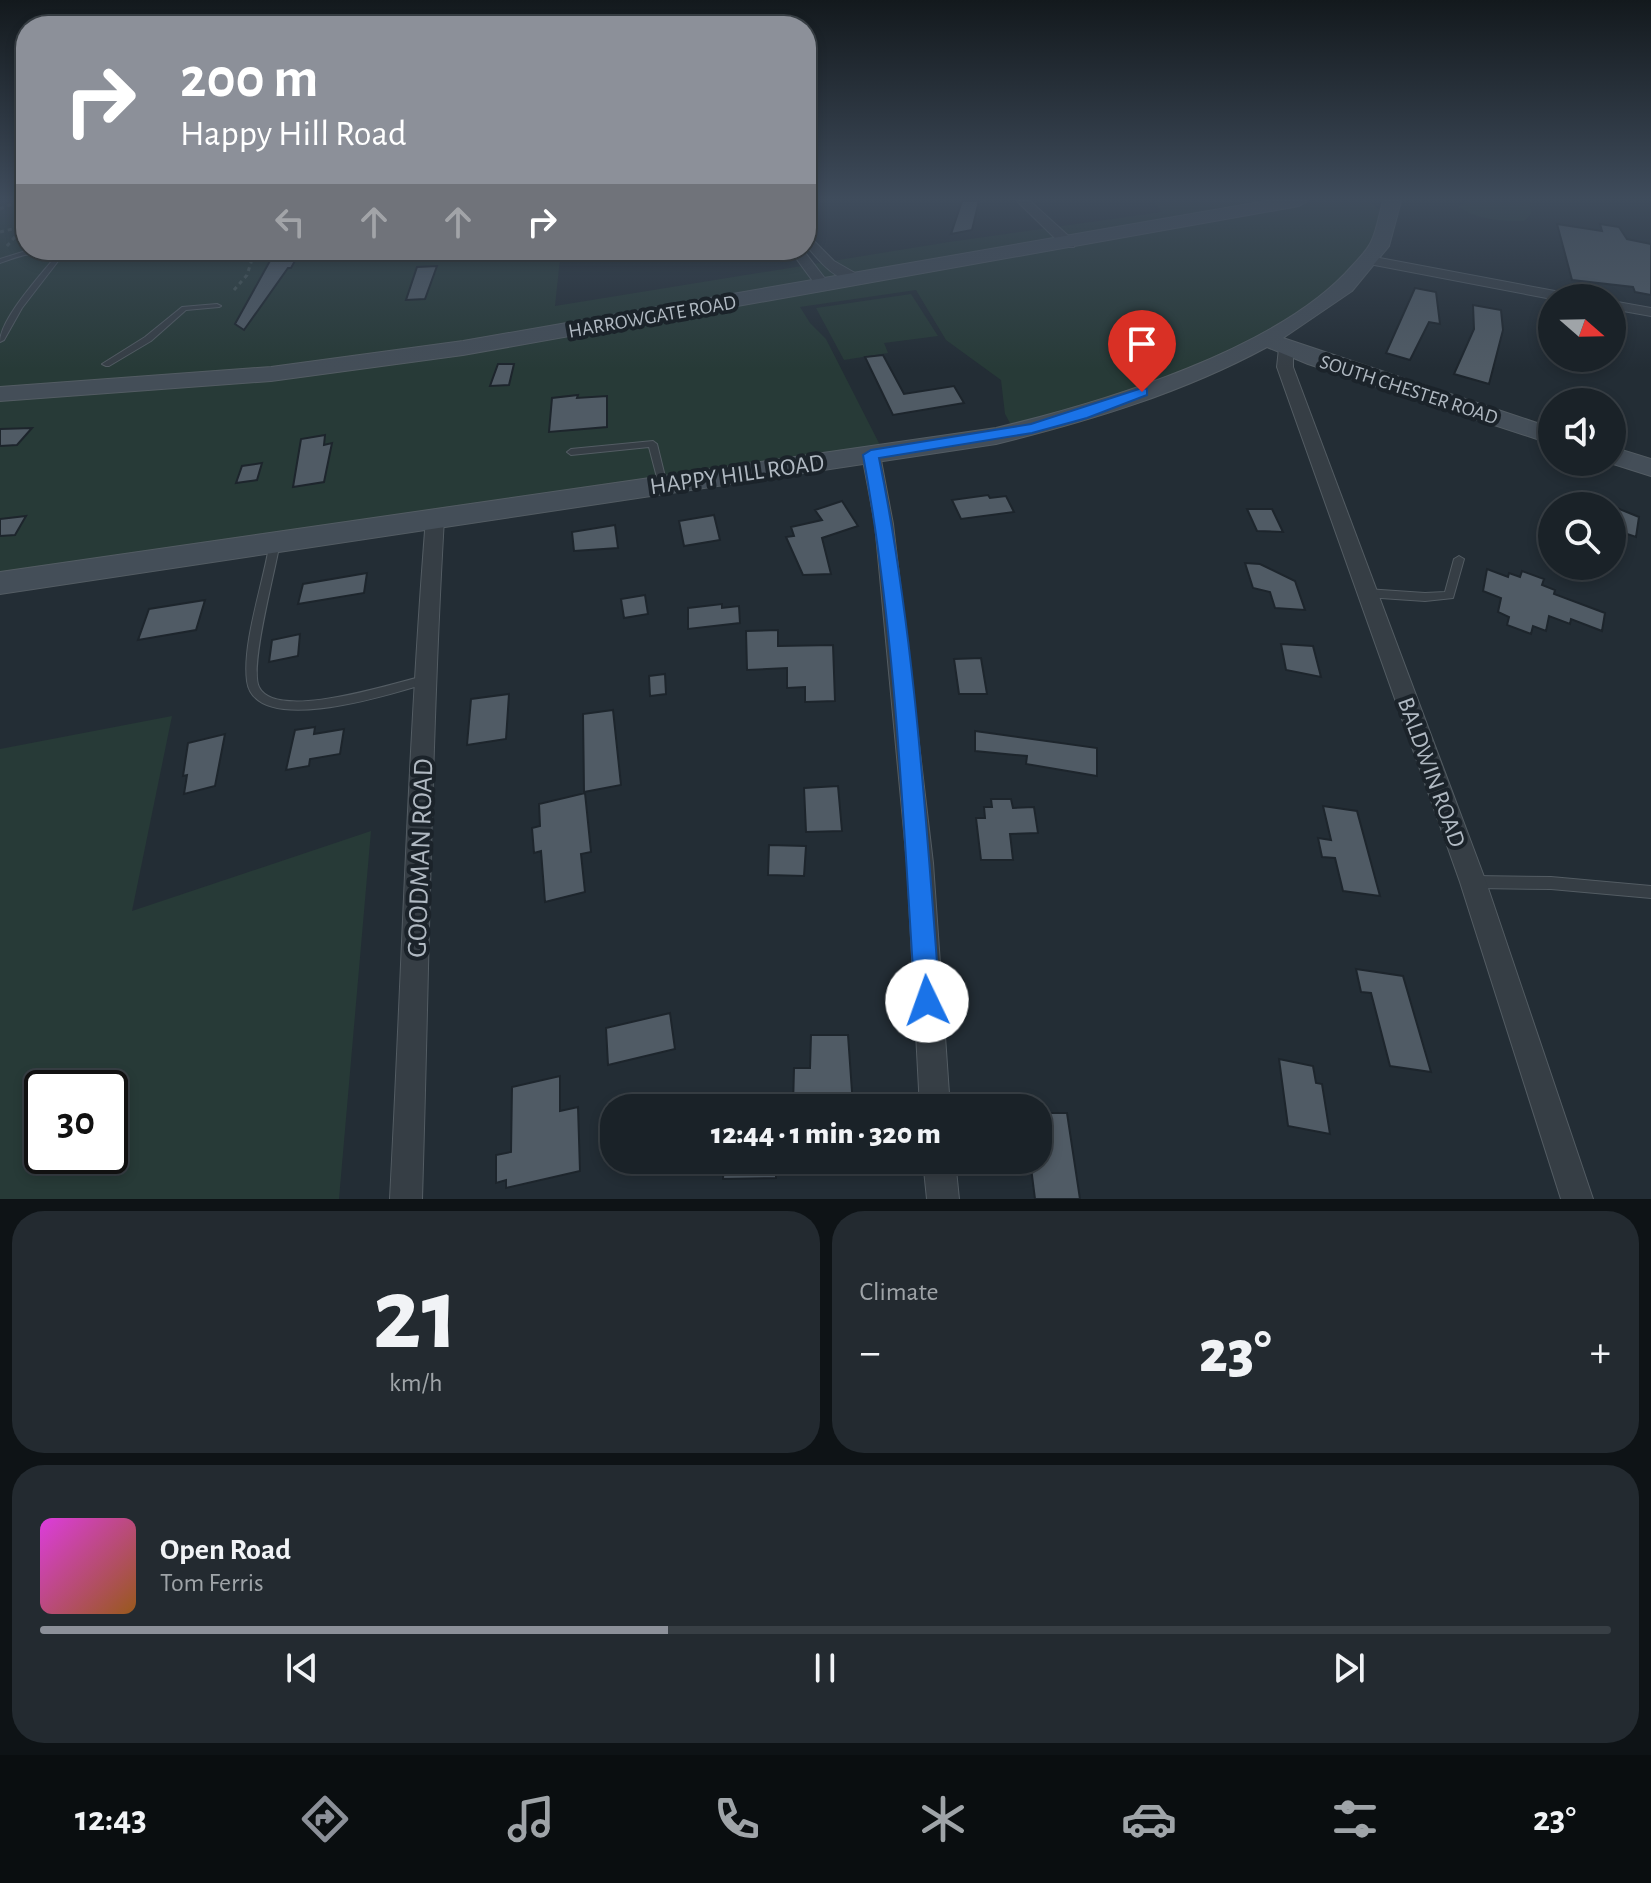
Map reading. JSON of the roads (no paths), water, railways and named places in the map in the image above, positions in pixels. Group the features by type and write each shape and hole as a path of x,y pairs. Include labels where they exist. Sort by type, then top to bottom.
{"street":[{"path":"823,257 829,264 857,280"},
{"name":"HARROWGATE ROAD","path":"0,394 159,384 336,366 524,338 993,257"},
{"name":"HAPPY HILL ROAD","path":"0,583 996,436 1082,415 1276,343 1342,291 1371,257"},
{"path":"804,260 823,285"},
{"path":"1369,260 1538,292"},
{"path":"1626,308 1651,312"},
{"name":"SOUTH CHESTER ROAD","path":"1276,343 1538,431"},
{"name":"BALDWIN ROAD","path":"1276,343 1473,882 1577,1199"},
{"path":"871,455 884,524 920,863 934,1094"},
{"path":"1626,460 1651,468"},
{"name":"GOODMAN ROAD","path":"406,1199 421,847 424,680 435,518"},
{"path":"940,1174 943,1199"}],"lane":[{"path":"0,340 19,307 56,260"},
{"path":"106,364 148,339 184,308 217,306"},
{"path":"571,452 653,444 663,485"},
{"path":"275,541 271,577 253,651 252,682 256,694 277,707 300,707 424,680"},
{"path":"1366,593 1425,597 1449,595 1459,559"},
{"path":"1473,882 1551,883 1651,892"}]}
